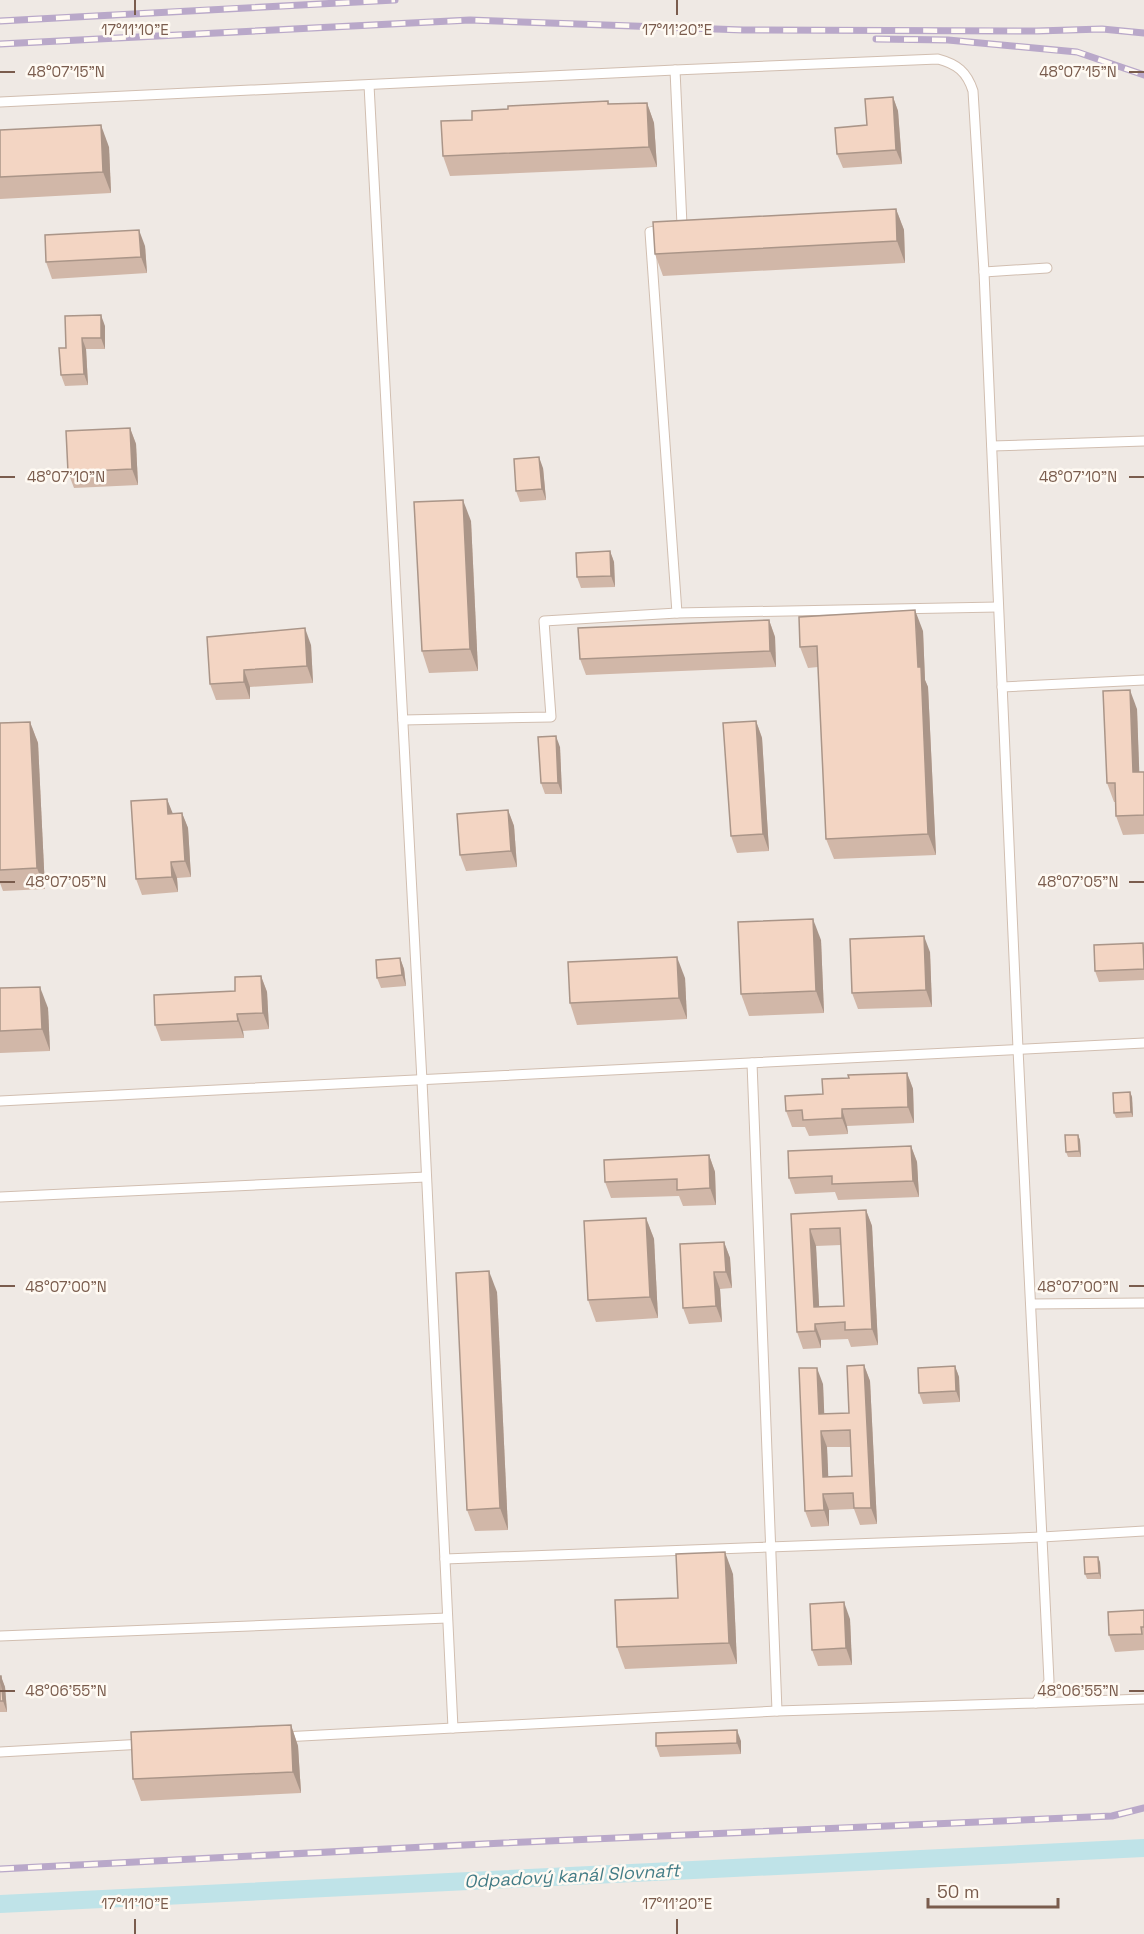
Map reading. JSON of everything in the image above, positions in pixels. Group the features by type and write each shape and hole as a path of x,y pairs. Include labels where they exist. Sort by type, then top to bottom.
{"lane":[{"path":"0,102 938,59 961,69 969,79 973,91 984,272 1018,1049 1049,1681 1036,1703"},
{"path":"675,70 682,225 650,232 677,613"},
{"path":"369,85 422,1081 453,1728"},
{"path":"984,272 1047,268"},
{"path":"992,446 1144,441"},
{"path":"403,720 551,717 544,621 677,613 998,607"},
{"path":"1002,687 1144,680"},
{"path":"0,1101 1144,1043"},
{"path":"752,1063 777,1711"},
{"path":"0,1197 426,1177"},
{"path":"1031,1304 1144,1303"},
{"path":"445,1559 1042,1537 1144,1531"},
{"path":"0,1636 447,1618"},
{"path":"274,1737 777,1711 1144,1699"},
{"path":"0,1752 155,1743"}],"shaded area":[{"path":"0,0 1144,0 1144,1934 0,1934"}],"building":[{"path":"893,97 896,150 837,154 835,128 867,125 865,99"},
{"path":"608,101 608,104 647,103 649,147 443,156 441,121 472,120 472,111 508,109 508,106"},
{"path":"101,125 103,172 0,177 0,130"},
{"path":"896,209 897,241 655,254 653,222"},
{"path":"139,230 141,257 46,262 45,235"},
{"path":"101,315 101,338 82,338 84,374 61,375 59,348 66,348 65,316"},
{"path":"130,428 132,469 68,472 66,431"},
{"path":"539,457 542,489 516,491 514,459"},
{"path":"463,500 470,649 422,651 414,502"},
{"path":"610,551 611,576 577,577 576,553"},
{"path":"915,610 918,667 921,667 928,834 826,839 817,646 800,647 799,617"},
{"path":"769,620 770,651 580,659 578,628"},
{"path":"305,628 307,666 244,670 244,682 210,684 207,637"},
{"path":"1130,690 1133,772 1144,772 1144,815 1116,816 1115,783 1107,783 1103,691"},
{"path":"756,721 763,834 731,836 723,723"},
{"path":"30,722 37,868 0,870 0,723"},
{"path":"556,736 558,783 541,783 538,737"},
{"path":"167,799 168,814 182,813 185,861 171,862 172,877 136,879 131,801"},
{"path":"508,810 511,851 460,855 457,814"},
{"path":"813,919 816,991 741,994 738,922"},
{"path":"924,936 926,990 852,993 850,939"},
{"path":"1143,943 1144,969 1095,971 1094,945"},
{"path":"677,957 679,998 570,1003 568,962"},
{"path":"400,958 402,975 377,978 376,960"},
{"path":"261,976 263,1013 237,1014 238,1021 155,1025 154,995 235,991 235,977"},
{"path":"40,987 42,1029 0,1031 0,988"},
{"path":"907,1073 908,1107 842,1109 842,1118 803,1120 802,1110 786,1111 785,1096 823,1094 822,1079 849,1078 848,1075"},
{"path":"1130,1092 1131,1112 1114,1113 1113,1093"},
{"path":"1065,1135 1078,1135 1079,1151 1066,1152"},
{"path":"911,1146 913,1181 832,1184 832,1176 789,1178 788,1151"},
{"path":"709,1155 710,1188 677,1190 677,1179 605,1182 604,1160"},
{"path":"866,1210 872,1329 845,1330 845,1322 815,1324 815,1331 797,1332 791,1214","holes":["840,1228 844,1306 814,1307 810,1229"]},
{"path":"646,1218 650,1297 588,1300 584,1221"},
{"path":"724,1242 726,1272 714,1272 716,1306 683,1308 680,1244"},
{"path":"489,1271 500,1508 467,1510 456,1273"},
{"path":"864,1365 871,1508 854,1508 853,1493 823,1494 824,1510 805,1511 799,1368 817,1368 819,1414 849,1413 847,1366","holes":["850,1430 852,1476 823,1477 821,1431"]},
{"path":"955,1366 956,1391 919,1393 918,1368"},
{"path":"725,1552 729,1643 617,1647 615,1600 678,1598 676,1554"},
{"path":"1084,1557 1098,1557 1099,1573 1085,1574"},
{"path":"844,1602 846,1648 812,1650 810,1604"},
{"path":"1144,1610 1142,1634 1109,1635 1108,1612"},
{"path":"1,1676 3,1701 0,1701"},
{"path":"291,1725 293,1772 133,1779 131,1732"},
{"path":"737,1730 737,1743 656,1746 656,1733"}],"waterway":[{"name":"Odpadový kanál Slovnaft","path":"0,1904 1144,1848"}],"railway":[{"path":"0,21 395,0"},
{"path":"0,44 470,20 743,30 1037,31 1102,29 1144,33"},
{"path":"876,39 948,40 1077,52 1144,75"},
{"path":"0,1869 503,1843 1112,1816 1144,1808"}]}
